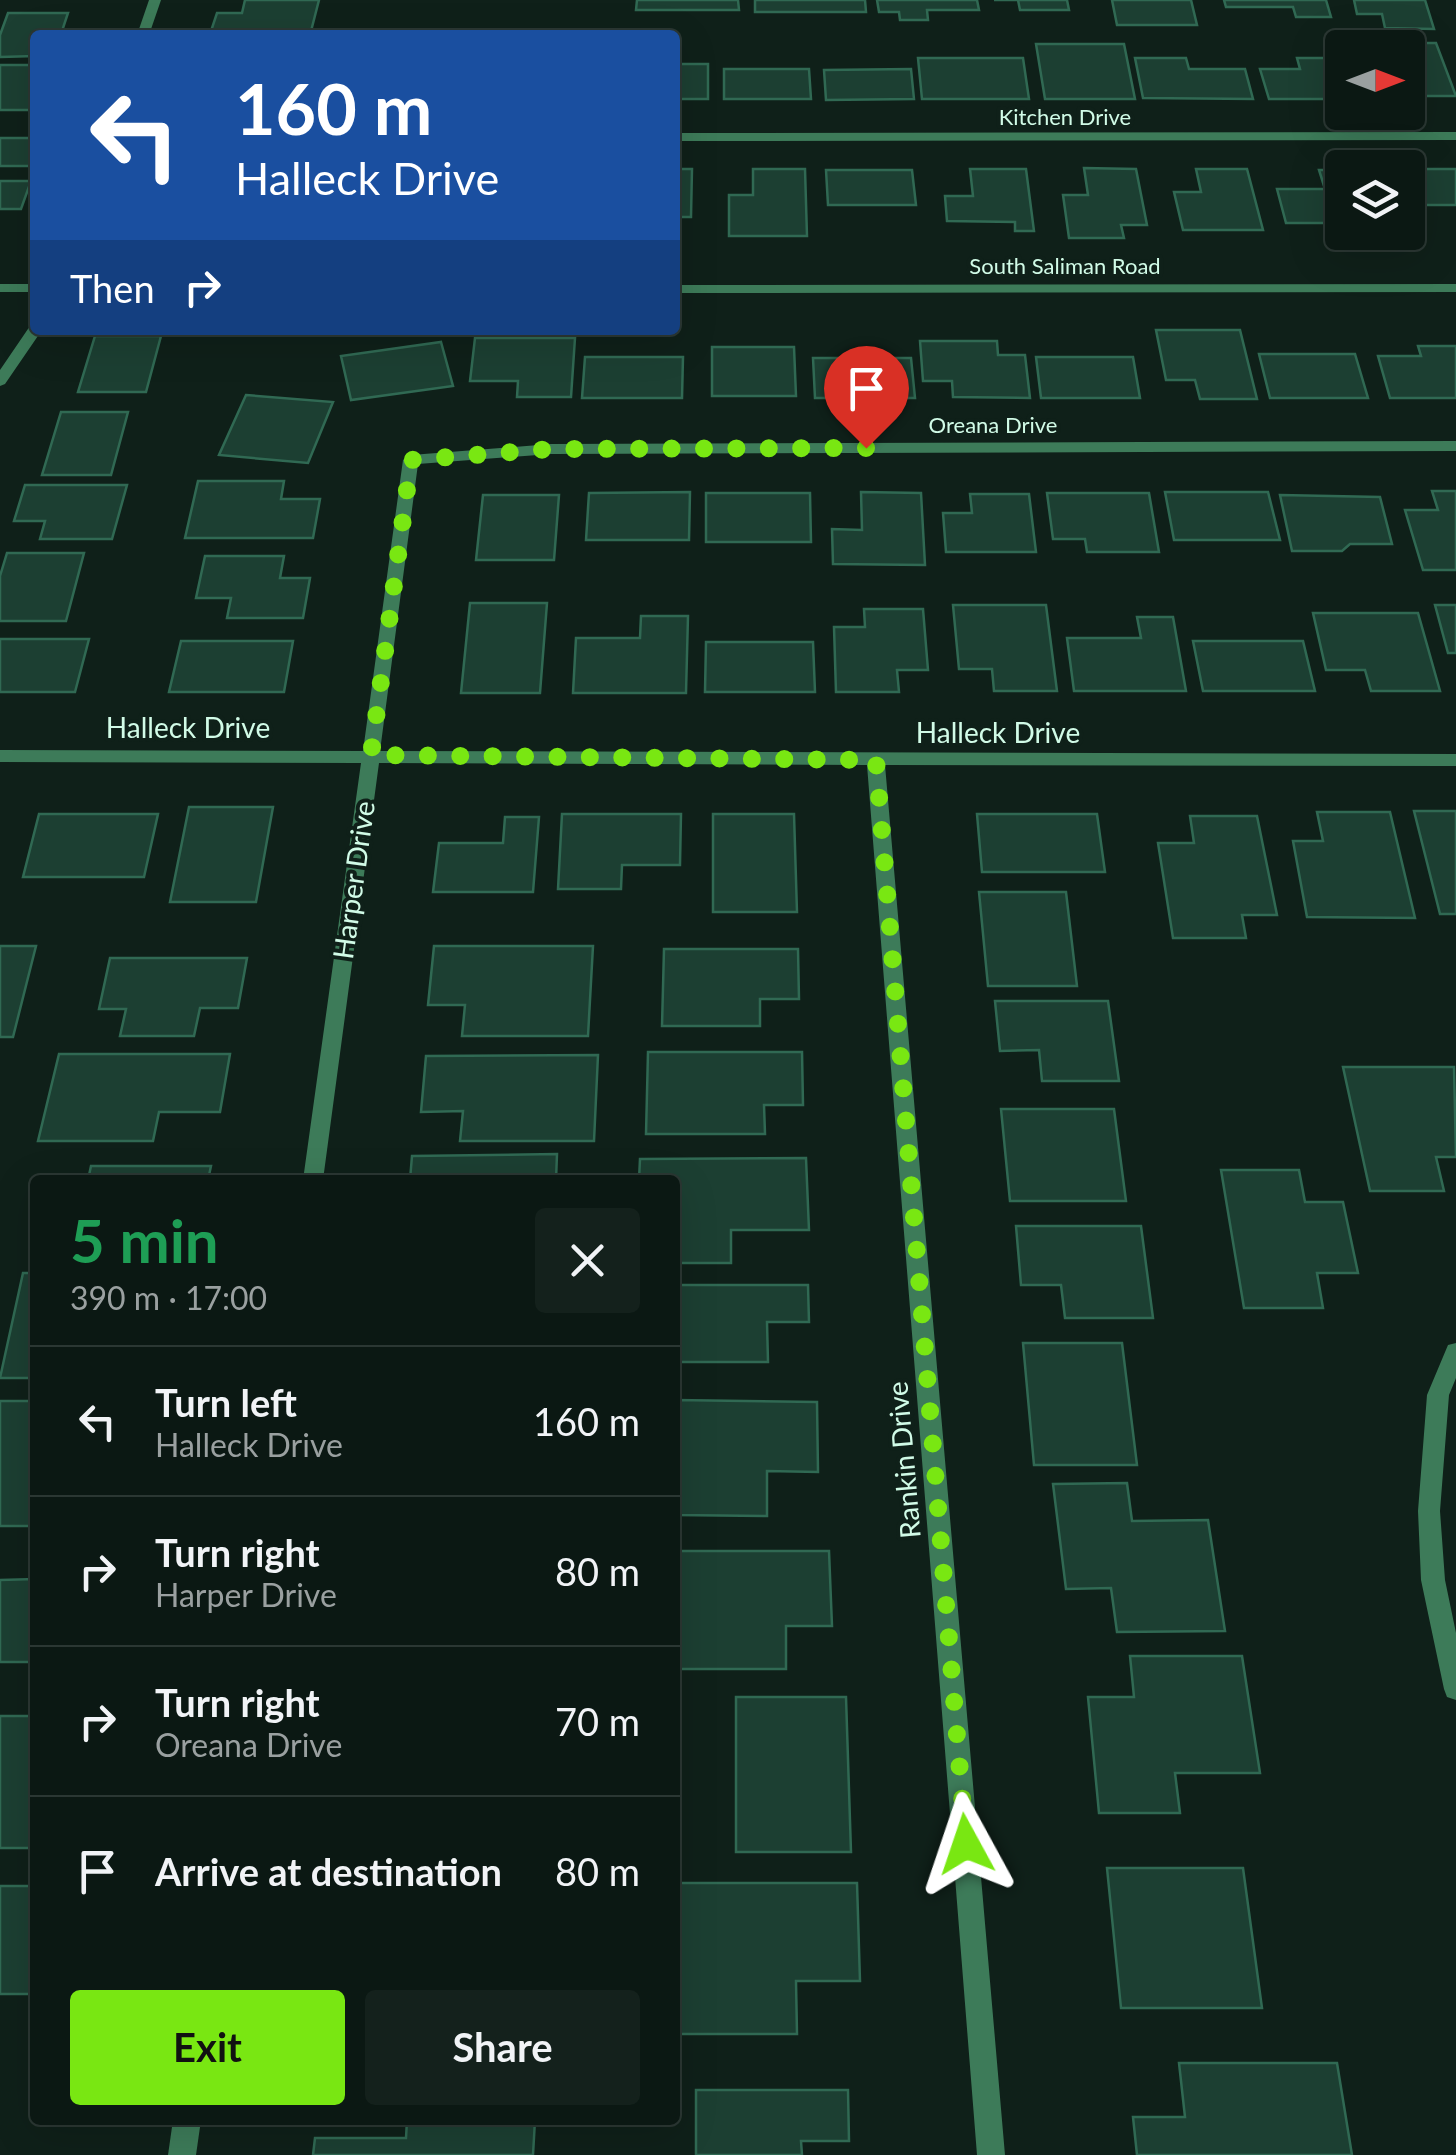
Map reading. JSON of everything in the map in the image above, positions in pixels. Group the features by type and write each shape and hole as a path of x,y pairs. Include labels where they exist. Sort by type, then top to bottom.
{"street":[{"path":"145,30 155,0"},
{"name":"Kitchen Drive","path":"680,137 1456,136"},
{"path":"0,288 30,288"},
{"name":"South Saliman Road","path":"680,288 1456,288"},
{"path":"0,381 31,335"},
{"name":"Oreana Drive","path":"411,460 551,449 1456,446"},
{"name":"Harper Drive","path":"315,1175 411,460"},
{"name":"Halleck Drive","path":"0,756 1456,760"},
{"name":"Rankin Drive","path":"876,760 992,2155"},
{"path":"1456,1352 1438,1395 1429,1511 1433,1580 1456,1689"},
{"path":"182,2155 186,2125"}],"building":[{"path":"245,0 319,0 311,30 211,30 217,13 242,13"},
{"path":"637,0 738,0 739,10 636,10"},
{"path":"755,0 865,0 866,12 755,12"},
{"path":"877,0 977,0 979,10 927,10 928,20 900,20 899,12 879,12"},
{"path":"1018,0 1067,0 1069,10 1020,10"},
{"path":"1112,0 1191,0 1197,25 1117,25"},
{"path":"1224,0 1326,0 1331,17 1296,17 1293,7 1226,7"},
{"path":"1354,0 1425,0 1434,29 1385,28 1382,14 1357,14"},
{"path":"8,13 68,13 62,30 30,30 30,56 0,57 0,35"},
{"path":"1425,43 1436,43 1456,96 1425,96"},
{"path":"1036,44 1124,44 1135,99 1045,99"},
{"path":"918,58 1023,58 1029,99 922,99"},
{"path":"1135,58 1186,58 1189,69 1245,69 1253,99 1143,98"},
{"path":"1297,58 1325,58 1325,99 1269,99 1260,69 1300,69"},
{"path":"680,64 708,64 708,99 680,99"},
{"path":"0,65 30,65 30,110 0,110"},
{"path":"724,69 809,69 811,99 724,99"},
{"path":"911,69 914,99 826,100 824,70"},
{"path":"0,138 30,138 30,166 0,166"},
{"path":"1084,168 1136,169 1147,225 1121,225 1124,238 1069,238 1063,195 1088,195"},
{"path":"680,169 692,169 691,217 680,217"},
{"path":"753,169 805,169 807,236 729,236 729,195 753,195"},
{"path":"970,169 1026,169 1034,231 1015,231 1015,222 947,221 945,196 973,196"},
{"path":"1196,169 1247,169 1263,230 1183,230 1174,192 1201,192"},
{"path":"1425,169 1456,169 1456,205 1425,205"},
{"path":"826,170 912,170 916,205 828,205"},
{"path":"0,181 30,181 21,209 0,209"},
{"path":"1277,189 1325,189 1325,223 1286,223"},
{"path":"1156,330 1240,330 1257,399 1200,399 1195,380 1166,380"},
{"path":"95,336 161,336 146,392 78,392"},
{"path":"475,338 575,338 571,397 517,397 518,381 470,381"},
{"path":"920,341 997,341 998,355 1025,355 1030,398 953,397 952,381 923,381"},
{"path":"441,342 453,386 351,400 341,356"},
{"path":"1418,346 1456,346 1456,398 1390,398 1378,356 1421,356"},
{"path":"712,347 794,347 796,396 712,396"},
{"path":"1259,354 1355,354 1368,398 1270,398"},
{"path":"585,357 683,357 682,398 582,398"},
{"path":"1036,357 1133,357 1140,398 1041,398"},
{"path":"813,358 911,358 915,398 815,398"},
{"path":"246,395 333,402 308,463 219,455"},
{"path":"61,412 128,412 111,475 42,475"},
{"path":"198,481 284,481 281,499 320,499 313,538 185,538"},
{"path":"25,485 127,485 112,539 40,539 45,521 14,521"},
{"path":"1432,491 1456,491 1456,570 1423,570 1405,510 1438,510"},
{"path":"690,492 689,540 586,540 589,493"},
{"path":"861,492 921,493 925,565 833,564 832,529 862,530"},
{"path":"1165,492 1268,492 1280,540 1174,540"},
{"path":"706,493 810,493 811,542 706,542"},
{"path":"1047,493 1149,493 1159,552 1087,552 1085,539 1053,539"},
{"path":"970,494 1029,494 1036,552 946,552 943,513 972,513"},
{"path":"483,495 559,495 554,560 476,560"},
{"path":"1280,495 1380,497 1392,544 1350,544 1342,551 1292,551"},
{"path":"7,553 84,553 66,621 0,621 0,576"},
{"path":"205,556 284,556 280,578 310,578 303,618 227,618 231,598 196,598"},
{"path":"470,603 547,603 540,693 461,693"},
{"path":"953,605 1046,605 1057,691 994,691 992,669 959,669"},
{"path":"1435,605 1456,605 1456,653 1448,653"},
{"path":"864,609 923,609 928,670 897,670 899,692 836,692 834,627 865,627"},
{"path":"1313,613 1418,613 1440,691 1371,691 1365,670 1326,670"},
{"path":"641,616 688,616 686,693 573,693 576,638 640,638"},
{"path":"1137,617 1173,617 1186,691 1074,691 1067,638 1141,638"},
{"path":"0,639 89,639 75,692 0,692"},
{"path":"181,641 293,641 284,692 169,692"},
{"path":"1193,641 1303,641 1315,691 1203,691"},
{"path":"706,642 813,642 815,692 705,692"},
{"path":"189,807 273,807 256,902 170,902"},
{"path":"1414,811 1456,811 1456,914 1440,914"},
{"path":"1317,812 1390,812 1415,918 1307,917 1293,841 1323,841"},
{"path":"39,814 158,814 144,877 23,877"},
{"path":"562,814 681,814 680,865 622,865 621,889 558,889"},
{"path":"713,814 794,814 797,912 713,912"},
{"path":"977,814 1097,814 1105,872 982,872"},
{"path":"1190,816 1257,816 1277,915 1242,915 1246,938 1173,938 1158,843 1194,843"},
{"path":"505,817 539,817 533,892 433,892 439,843 503,843"},
{"path":"979,892 1066,892 1077,986 988,986"},
{"path":"0,946 36,946 13,1037 0,1037"},
{"path":"434,946 593,946 588,1036 462,1036 465,1005 428,1005"},
{"path":"664,949 798,949 799,999 760,999 760,1026 662,1026"},
{"path":"110,958 247,958 238,1008 200,1008 194,1036 120,1036 126,1009 99,1009"},
{"path":"995,1001 1108,1001 1119,1081 1042,1081 1039,1050 1000,1051"},
{"path":"648,1052 802,1052 803,1105 764,1105 765,1134 646,1134"},
{"path":"59,1054 230,1054 220,1112 159,1112 153,1141 38,1141"},
{"path":"598,1055 594,1141 460,1141 463,1111 421,1112 426,1056"},
{"path":"1343,1067 1454,1067 1456,1157 1436,1157 1444,1191 1370,1191"},
{"path":"1001,1109 1114,1109 1126,1201 1010,1201"},
{"path":"557,1154 556,1175 410,1175 412,1156"},
{"path":"806,1158 809,1230 731,1230 731,1263 680,1263 680,1175 639,1175 640,1159"},
{"path":"91,1166 211,1166 209,1175 89,1175"},
{"path":"1221,1170 1299,1170 1305,1202 1343,1202 1358,1273 1317,1273 1323,1308 1244,1308"},
{"path":"1016,1226 1141,1226 1153,1318 1065,1318 1061,1285 1021,1285"},
{"path":"23,1273 30,1273 30,1378 0,1378"},
{"path":"680,1285 808,1285 809,1322 767,1322 768,1362 680,1362"},
{"path":"1023,1343 1122,1343 1137,1465 1034,1465"},
{"path":"680,1400 817,1402 818,1472 767,1471 767,1516 680,1515"},
{"path":"0,1401 30,1401 30,1526 0,1526"},
{"path":"1127,1483 1132,1521 1208,1520 1225,1631 1117,1632 1111,1588 1066,1589 1053,1484"},
{"path":"680,1551 829,1551 832,1626 786,1626 786,1669 680,1669"},
{"path":"30,1579 30,1662 0,1662 0,1580"},
{"path":"1130,1656 1242,1656 1260,1773 1175,1773 1180,1813 1099,1813 1088,1697 1134,1697"},
{"path":"736,1697 846,1697 851,1852 736,1852"},
{"path":"0,1716 30,1716 30,1848 0,1848"},
{"path":"1107,1868 1243,1868 1262,2008 1121,2008"},
{"path":"680,1883 857,1883 860,1981 796,1981 797,2034 680,2034"},
{"path":"0,1886 30,1886 30,1991 29,1994 0,1994"},
{"path":"1179,2063 1337,2063 1352,2155 1137,2155 1133,2117 1185,2117"},
{"path":"696,2090 848,2090 849,2141 801,2141 802,2155 696,2155"},
{"path":"407,2125 535,2125 533,2155 313,2155 315,2138 406,2138"}],"route":[{"path":"866,448 551,449 411,460 371,755 876,760 966,1844"}]}
